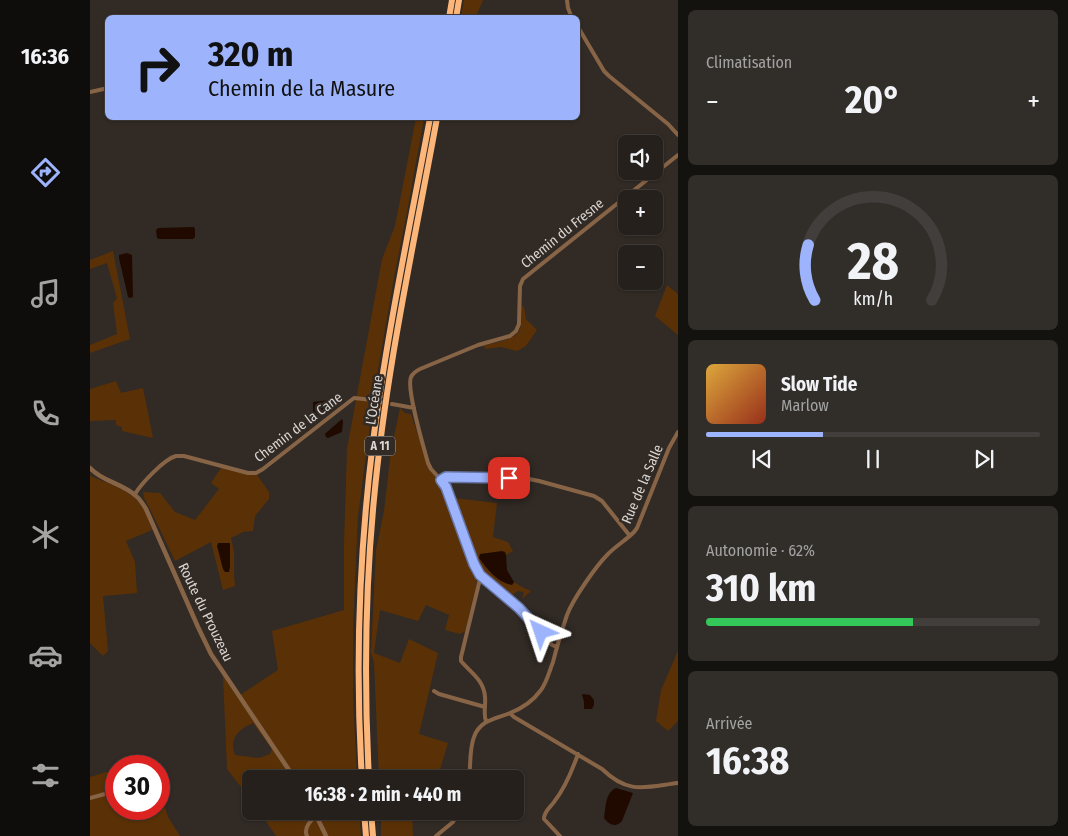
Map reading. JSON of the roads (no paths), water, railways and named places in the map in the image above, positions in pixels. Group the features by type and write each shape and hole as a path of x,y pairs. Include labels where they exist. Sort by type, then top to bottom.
{"highway":[{"path":"450,15 452,0"},
{"path":"456,15 459,0"},
{"name":"L’Océane","path":"362,770 359,719 359,639 362,563 368,488 383,373 430,120"},
{"name":"L’Océane","path":"369,770 366,719 366,644 368,568 374,500 393,358 437,120"},
{"path":"365,820 366,836"},
{"path":"372,820 373,836"}],"street":[{"path":"567,0 571,15"},
{"path":"580,30 604,71 668,124 678,135"},
{"path":"90,92 105,89"},
{"name":"Chemin du Fresne","path":"480,575 474,564 446,487 428,463 414,408 410,384 411,377 420,369 478,345 510,336 516,331 519,324 520,286 523,279 678,155"},
{"name":"Chemin de la Cane","path":"134,494 147,478 176,456 184,456 248,473 256,473 354,398 372,400"},
{"path":"392,404 414,408"},
{"name":"Rue de la Salle","path":"486,721 529,704 540,691 548,676 568,613 599,565 608,554 637,528 669,448 678,432"},
{"name":"Route du Prouzeau","path":"90,468 105,480 126,488 140,499 211,654 288,770"},
{"path":"441,480 446,477 524,478 594,496 602,501 630,536"},
{"path":"470,770 474,736 479,727 486,721 484,716 485,696 481,683 461,661 461,657 480,575 519,608 557,647"},
{"path":"434,691 485,707"},
{"path":"510,713 602,769 612,779 622,784 640,787 678,782"},
{"path":"560,836 544,819 544,815 568,780 578,754"},
{"path":"90,798 105,794"},
{"path":"307,836 306,827 311,820"},
{"path":"318,820 326,836"},
{"path":"436,836 442,834 454,820"}],"tunnel":[{"path":"373,400 392,404"}]}
